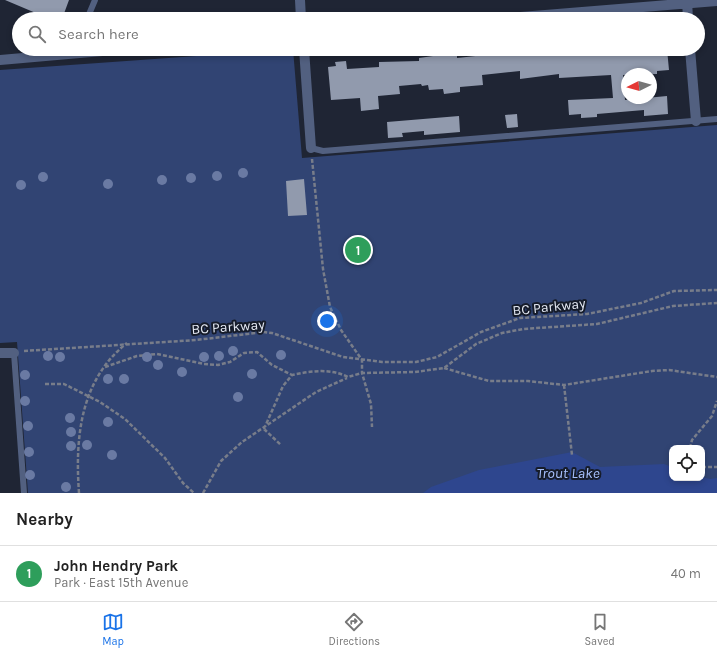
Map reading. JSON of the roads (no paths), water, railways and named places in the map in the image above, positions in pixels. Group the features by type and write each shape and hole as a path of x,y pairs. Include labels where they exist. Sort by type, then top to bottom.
{"street":[{"path":"300,0 301,12"},
{"path":"575,12 687,2 717,1"},
{"path":"687,2 688,12"},
{"path":"0,60 33,56"},
{"path":"304,56 311,148"},
{"path":"691,56 696,121"},
{"path":"0,354 14,352"}],"lane":[{"path":"90,12 95,0"},
{"path":"311,148 323,151 717,119"},
{"path":"14,352 24,493"}],"water":[{"name":"Trout Lake","path":"572,452 600,467 664,464 669,466 669,481 705,481 705,478 717,478 717,493 423,493 431,487 479,470"}],"place":[{"name":"John Hendry Park","path":"358,250"}]}
